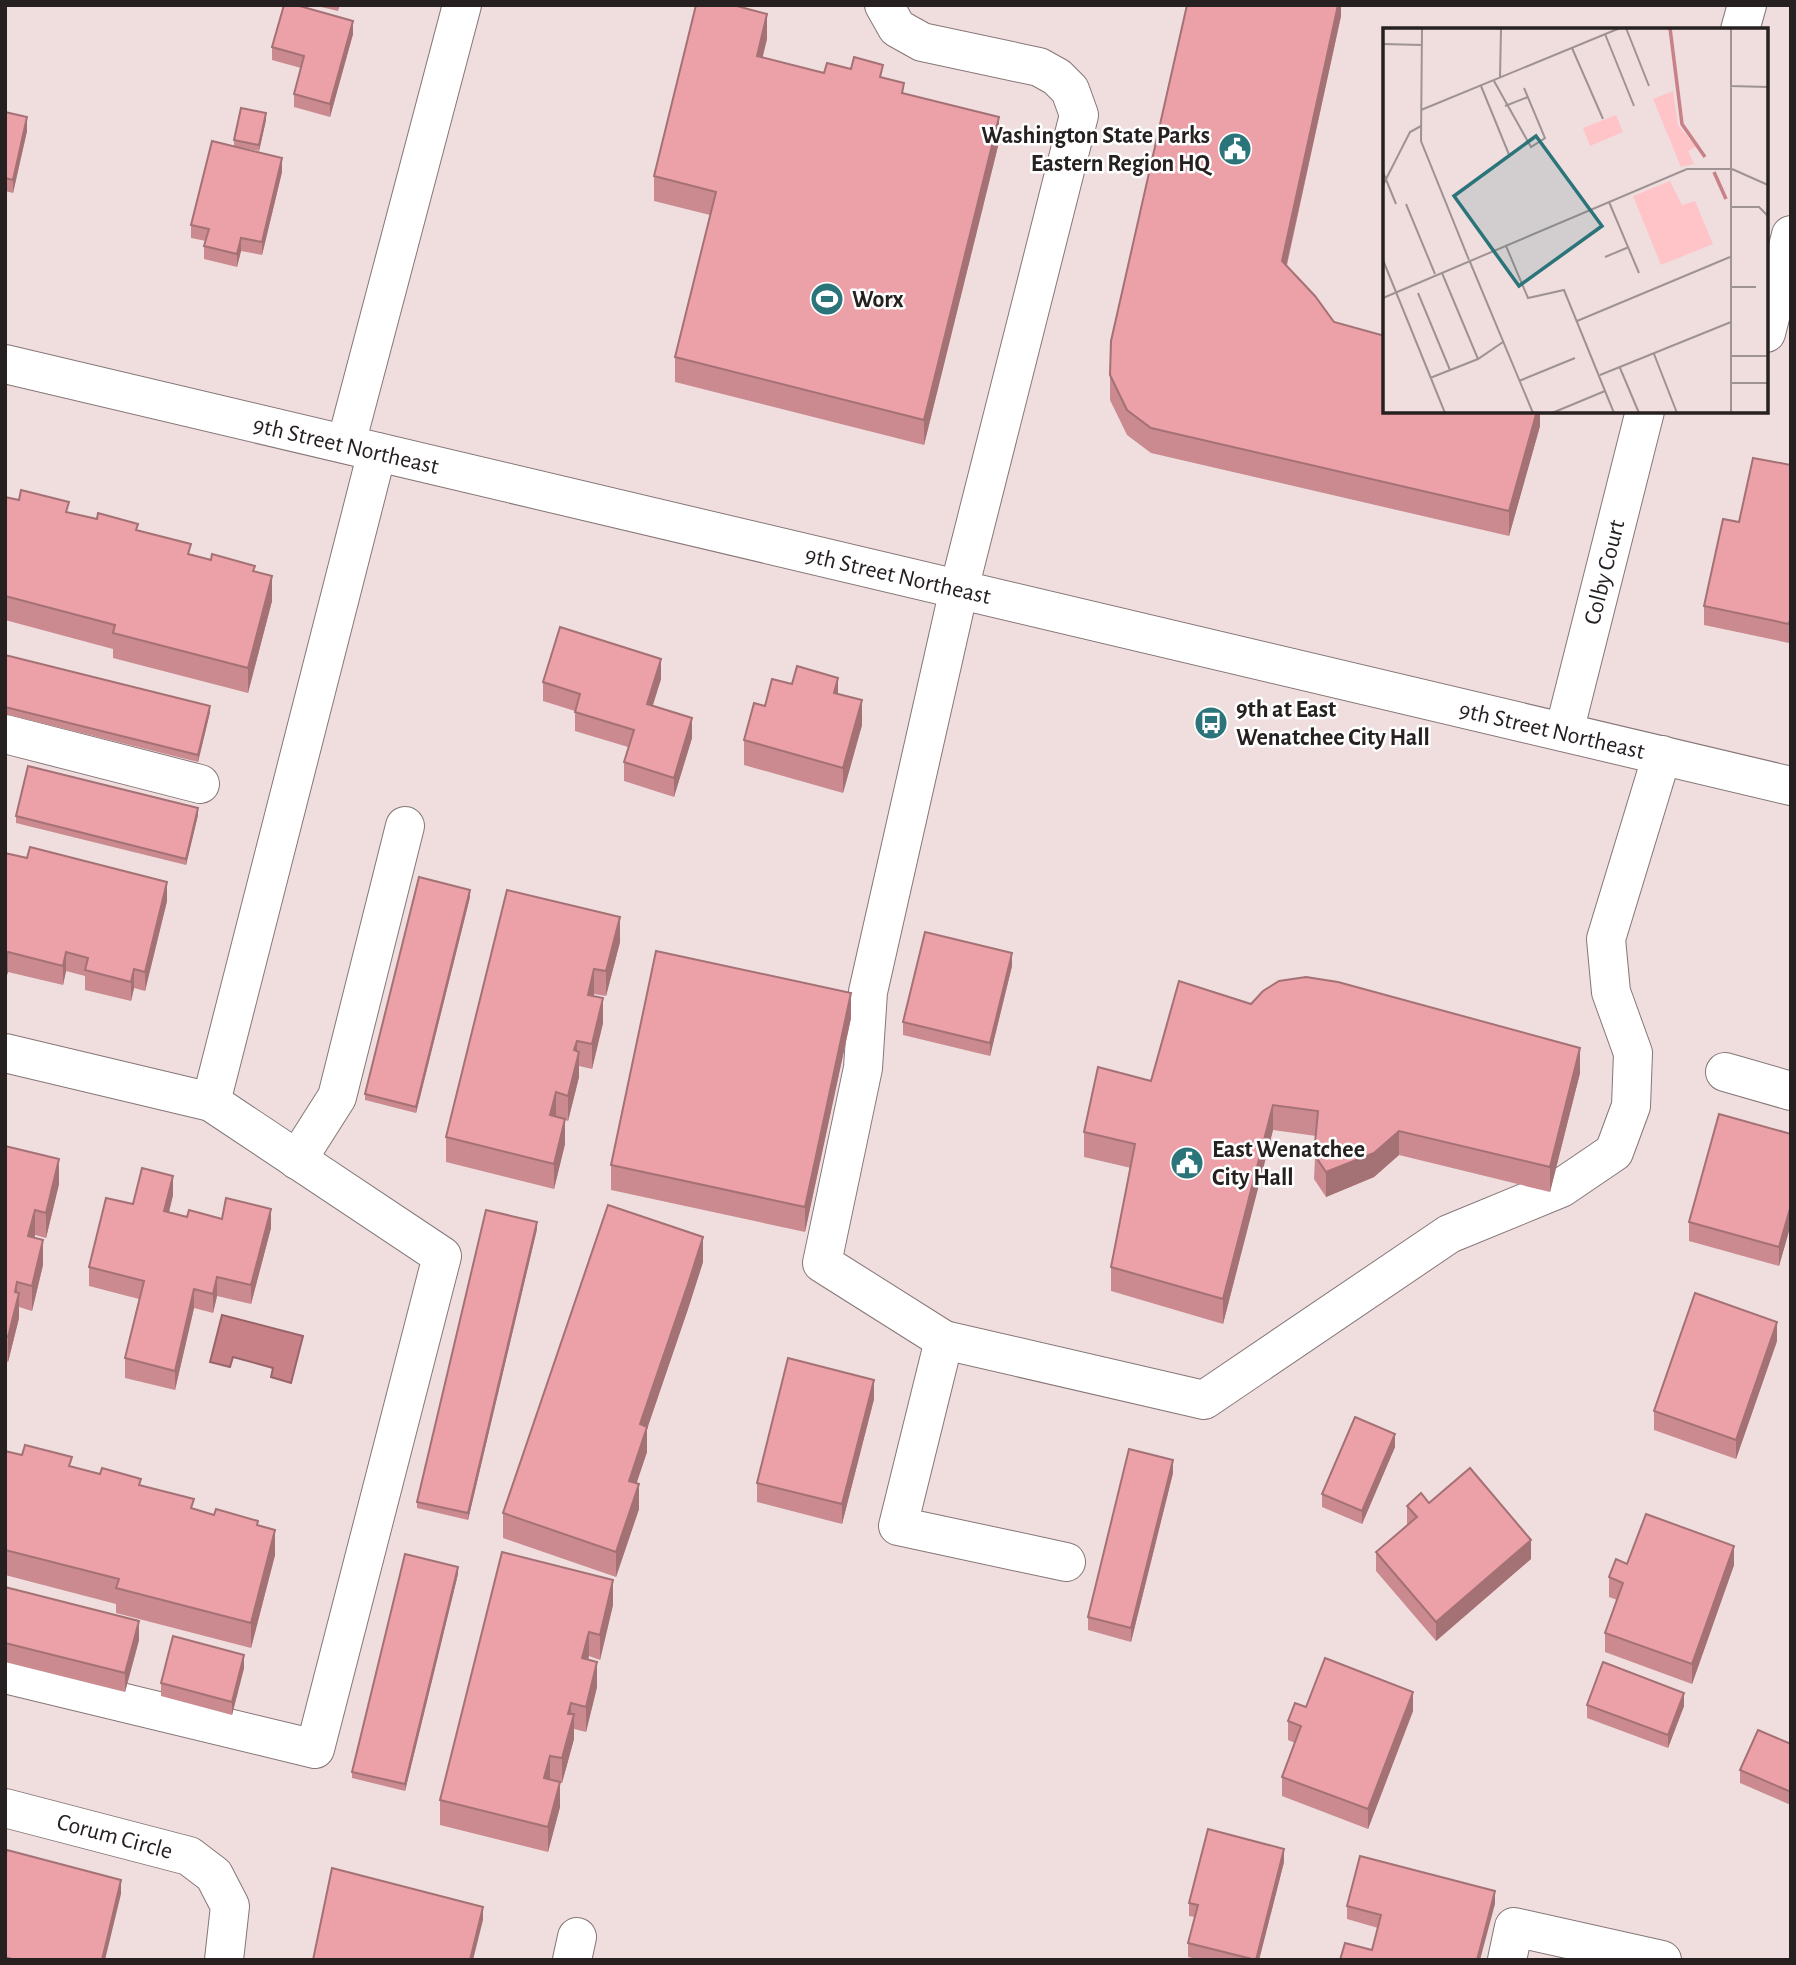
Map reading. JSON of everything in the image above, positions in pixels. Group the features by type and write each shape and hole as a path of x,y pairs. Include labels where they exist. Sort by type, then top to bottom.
{"main road":[{"path":"211,1102 461,5"},
{"path":"884,5 897,28 922,42 1039,67 1057,77 1070,90 1079,115 959,589 867,992 863,1068 822,1263 944,1340 1204,1400 1449,1234 1561,1188 1614,1153 1631,1106 1633,1054 1611,992 1606,939 1662,755"},
{"path":"1741,28 1747,5"},
{"path":"1768,325 1791,236"},
{"name":"9th Street Northeast","path":"5,364 1791,786"},
{"name":"Colby Court","path":"1564,732 1644,413"},
{"path":"5,734 200,784"},
{"path":"298,1160 337,1097 405,826"},
{"path":"5,1054 211,1102 442,1256 315,1749 5,1674"},
{"path":"1725,1072 1791,1091"},
{"path":"944,1340 898,1526 1066,1562"},
{"name":"Corum Circle","path":"5,1808 189,1856 214,1875 230,1906 224,1960"},
{"path":"1507,1960 1514,1927 1662,1960"}],"shaded area":[{"path":"222,1315 303,1336 291,1383 271,1377 273,1368 233,1357 230,1367 210,1362"}],"building":[{"path":"284,5 296,5 353,21 330,104 294,94 304,56 272,47"},
{"name":"Worx","path":"696,5 733,5 767,14 757,56 824,73 827,63 851,69 854,57 883,65 880,77 904,83 902,93 999,117 924,420 675,357 716,192 654,176"},
{"path":"1187,5 1338,5 1282,261 1315,296 1334,322 1383,335 1383,413 1536,413 1509,511 1151,428 1127,410 1110,375 1111,341"},
{"path":"241,108 266,113 259,145 234,140"},
{"path":"5,112 27,117 13,180 5,178"},
{"path":"212,141 282,158 262,242 241,238 237,254 204,246 209,229 191,225"},
{"path":"1753,458 1791,465 1789,624 1704,606 1723,519 1739,522"},
{"path":"21,490 69,502 66,512 97,519 98,513 138,524 136,530 191,544 188,554 211,560 212,554 255,566 253,571 272,576 248,668 113,633 115,625 5,596 5,497 19,500"},
{"path":"560,627 661,659 647,704 692,718 674,778 624,762 634,730 575,712 580,694 543,682"},
{"path":"5,655 210,706 198,755 5,707"},
{"path":"797,666 838,678 834,693 862,700 843,768 744,740 754,703 765,706 772,679 792,684"},
{"path":"28,766 198,808 186,859 16,816"},
{"path":"30,847 167,882 145,972 134,969 131,982 85,970 88,958 66,952 63,966 8,952 5,960 5,853 27,858"},
{"path":"419,877 470,890 416,1107 365,1094"},
{"path":"507,890 620,917 606,971 594,969 588,995 603,998 592,1044 577,1041 574,1050 579,1052 568,1096 556,1092 550,1115 565,1119 554,1164 446,1137"},
{"path":"925,932 1012,953 990,1043 903,1022"},
{"path":"656,951 851,993 805,1207 611,1165"},
{"name":"East Wenatchee City Hall","path":"1306,977 1338,982 1580,1048 1550,1167 1399,1131 1374,1153 1326,1172 1314,1154 1318,1111 1273,1105 1223,1299 1111,1267 1135,1144 1084,1132 1098,1067 1151,1081 1179,981 1251,1004 1263,991 1279,981"},
{"path":"1719,1114 1791,1134 1791,1205 1779,1247 1689,1222"},
{"path":"5,1146 59,1159 46,1213 35,1210 28,1236 43,1240 32,1286 17,1282 15,1292 19,1293 8,1337 5,1336"},
{"path":"142,1168 173,1176 164,1211 187,1217 189,1210 222,1219 226,1198 271,1209 251,1285 217,1277 213,1294 194,1289 175,1371 125,1358 144,1281 89,1267 106,1198 133,1204"},
{"path":"608,1205 703,1237 640,1424 647,1427 629,1481 639,1484 616,1552 503,1513"},
{"path":"486,1210 537,1222 468,1513 417,1502"},
{"path":"1695,1293 1777,1322 1736,1440 1654,1411"},
{"path":"788,1358 874,1380 842,1504 757,1483"},
{"path":"1355,1417 1395,1434 1362,1511 1322,1494"},
{"path":"25,1445 72,1457 69,1466 100,1474 102,1468 141,1479 139,1485 194,1499 191,1508 214,1515 216,1509 258,1521 257,1525 275,1530 251,1623 116,1588 119,1579 5,1550 5,1451 22,1455"},
{"path":"1129,1449 1173,1460 1131,1628 1088,1617"},
{"path":"1470,1468 1531,1540 1436,1622 1376,1552 1417,1517 1407,1506 1421,1493 1429,1503"},
{"path":"1646,1514 1734,1546 1692,1664 1605,1633 1623,1583 1609,1577 1616,1559 1627,1564"},
{"path":"502,1552 613,1580 600,1635 589,1632 582,1658 597,1662 586,1707 571,1703 568,1714 574,1714 562,1758 550,1756 544,1778 560,1782 548,1827 440,1800"},
{"path":"405,1554 458,1567 405,1784 352,1772"},
{"path":"5,1587 139,1621 125,1673 5,1643"},
{"path":"173,1636 244,1655 232,1702 161,1683"},
{"path":"1325,1658 1413,1692 1368,1809 1282,1777 1301,1726 1288,1721 1295,1703 1306,1707"},
{"path":"1603,1662 1684,1693 1668,1735 1587,1705"},
{"path":"1758,1730 1791,1744 1791,1792 1740,1770"},
{"path":"1208,1829 1284,1849 1256,1960 1188,1943 1198,1905 1189,1903"},
{"path":"7,1850 121,1880 102,1960 15,1960 5,1957"},
{"path":"1360,1856 1495,1891 1477,1960 1340,1960 1345,1943 1372,1950 1381,1915 1347,1906"},
{"path":"332,1868 483,1907 470,1960 313,1960"}],"place":[{"name":"Washington State Parks Eastern Region HQ","path":"1235,149"},
{"name":"Worx","path":"827,299"},
{"name":"9th at East Wenatchee City Hall","path":"1211,723"},
{"name":"East Wenatchee City Hall","path":"1187,1163"}]}
